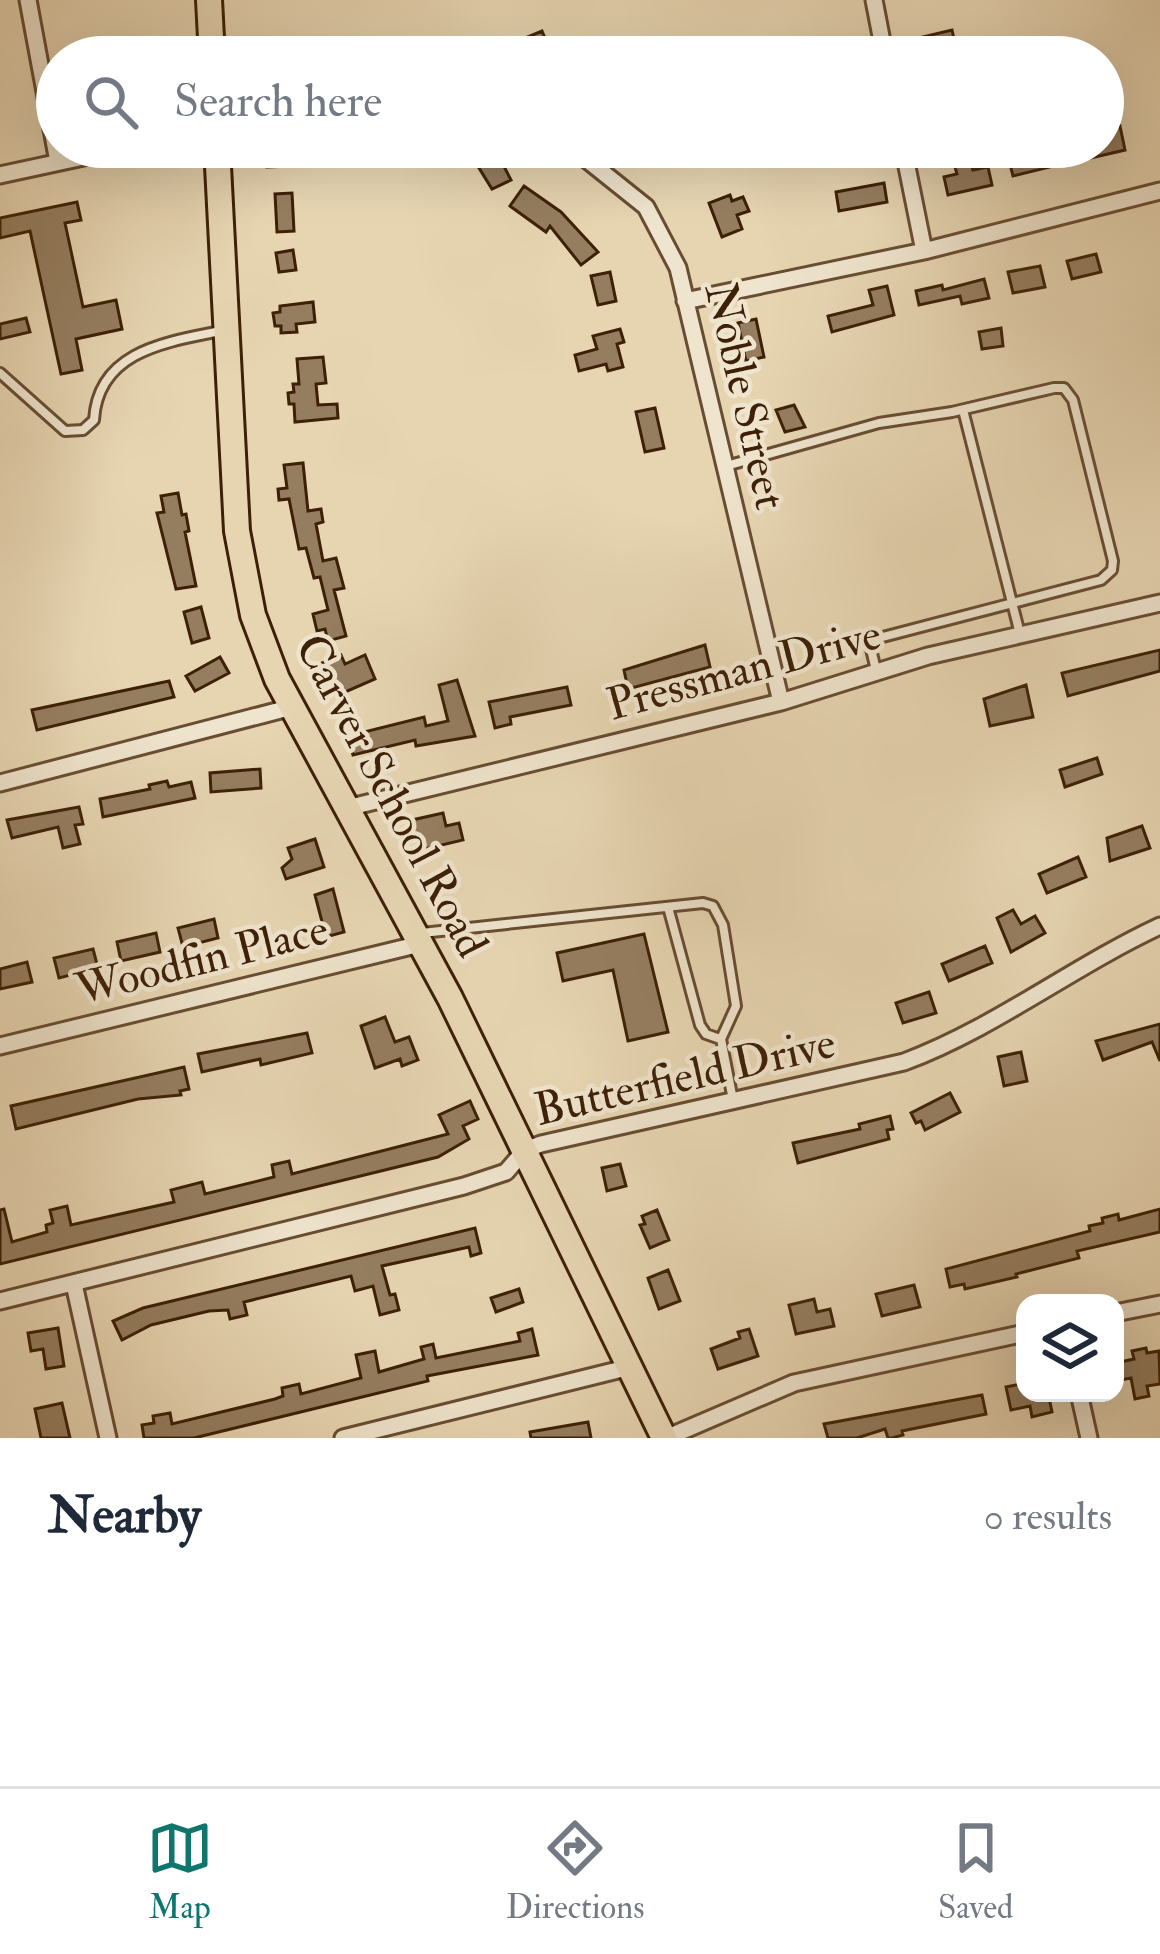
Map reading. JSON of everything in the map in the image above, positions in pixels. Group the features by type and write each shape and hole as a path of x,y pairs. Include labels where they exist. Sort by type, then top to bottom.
{"main road":[{"path":"209,0 211,36"},
{"name":"Carver School Road","path":"218,168 237,531 263,647 525,1150 665,1438"}],"street":[{"path":"28,0 36,43"},
{"path":"874,0 881,36"},
{"path":"0,175 36,167"},
{"name":"Noble Street","path":"597,168 646,207 678,268 781,702"},
{"path":"907,168 924,251"},
{"path":"685,301 924,251 1160,191"},
{"name":"Pressman Drive","path":"347,808 1160,603"},
{"path":"0,783 292,707"},
{"name":"Butterfield Drive","path":"0,1301 464,1186 506,1172 525,1150 904,1062 944,1047 1107,951 1160,926"},
{"name":"Woodfin Place","path":"0,1046 417,939"},
{"path":"74,1284 108,1438"},
{"path":"1124,1311 1160,1304"},
{"path":"665,1438 794,1383 1016,1335"},
{"path":"343,1438 630,1367"},
{"path":"1081,1402 1089,1438"}],"lane":[{"path":"0,373 65,431 83,430 94,420 102,382 121,362 177,340 226,331"},
{"path":"725,466 879,423 1064,388 1073,400 1112,571 1102,580 875,639 870,645 876,672"},
{"path":"963,410 1020,635"},
{"path":"417,939 668,907 712,906 723,926 736,1006 721,1039 733,1102"},
{"path":"668,907 700,1025 706,1034 721,1039"}],"building":[{"path":"479,168 505,168 511,180 492,189"},
{"path":"955,168 988,168 992,185 948,195 944,177 957,174"},
{"path":"1011,168 1046,168 1013,176"},
{"path":"884,183 887,202 839,211 836,192"},
{"path":"524,186 561,212 598,252 581,265 550,226 546,232 510,206"},
{"path":"292,193 294,231 277,232 275,194"},
{"path":"730,195 732,201 743,197 749,211 737,215 742,229 722,237 709,203"},
{"path":"77,202 81,220 65,223 83,307 116,300 122,329 76,339 82,370 61,374 30,231 0,238 0,218"},
{"path":"293,250 296,270 279,272 276,253"},
{"path":"1096,254 1101,272 1072,279 1067,261"},
{"path":"1040,266 1045,287 1013,293 1008,272"},
{"path":"610,272 616,301 598,305 591,276"},
{"path":"984,279 989,298 962,304 960,296 919,305 916,291 942,285 943,290"},
{"path":"887,286 894,315 832,332 828,316 873,305 869,290"},
{"path":"313,302 315,322 296,324 297,332 281,333 281,326 275,326 273,313 280,312 280,306"},
{"path":"26,318 30,332 0,339 0,324"},
{"path":"756,319 764,357 746,361 738,323"},
{"path":"1001,328 1003,346 982,349 979,332"},
{"path":"620,329 624,342 617,344 623,367 608,371 606,364 579,371 575,355 597,349 593,336"},
{"path":"323,357 326,383 316,384 318,405 337,404 338,418 295,422 288,393 294,392 293,384 299,384 297,359"},
{"path":"794,405 805,427 785,432 776,410"},
{"path":"655,408 664,448 645,452 636,412"},
{"path":"303,463 308,511 321,509 323,522 316,524 323,561 336,558 344,588 334,590 346,636 328,641 325,629 317,631 313,614 328,610 320,577 314,578 306,548 299,549 289,499 279,500 278,489 287,488 284,465"},
{"path":"178,493 182,515 186,514 196,586 176,589 157,513 164,512 161,496"},
{"path":"201,607 209,638 192,643 184,612"},
{"path":"705,645 710,667 628,689 624,670"},
{"path":"1160,650 1160,671 1068,696 1062,673"},
{"path":"341,655 345,664 365,655 375,679 336,696 322,663"},
{"path":"220,657 229,673 195,691 186,676"},
{"path":"457,680 475,736 416,746 415,740 353,755 348,736 424,717 426,726 448,721 439,685"},
{"path":"169,681 174,697 37,730 32,710"},
{"path":"1026,685 1033,717 990,726 984,699"},
{"path":"567,687 571,705 510,717 511,724 495,728 489,702"},
{"path":"1097,758 1102,774 1065,787 1060,770"},
{"path":"260,769 261,788 211,792 210,773"},
{"path":"167,781 169,787 191,782 195,798 103,817 100,799"},
{"path":"79,807 83,824 75,825 80,844 63,848 58,827 12,838 7,820"},
{"path":"443,813 446,826 459,823 463,840 425,849 423,840 417,842 412,820"},
{"path":"1142,826 1150,848 1110,861 1107,838"},
{"path":"315,839 324,867 286,879 282,868 292,859 288,848"},
{"path":"1078,857 1086,877 1047,893 1039,874"},
{"path":"333,889 344,932 326,937 315,895"},
{"path":"1013,910 1021,924 1035,916 1045,933 1011,952 997,918"},
{"path":"214,919 218,938 183,947 178,928"},
{"path":"156,933 160,952 121,961 117,942"},
{"path":"644,934 668,1032 628,1041 613,970 563,981 557,953"},
{"path":"985,946 992,963 949,981 942,964"},
{"path":"93,949 98,968 59,978 54,958"},
{"path":"27,962 32,982 0,989 0,969"},
{"path":"929,992 936,1013 903,1023 896,1003"},
{"path":"385,1017 395,1042 409,1037 418,1060 402,1066 400,1059 375,1068 361,1026"},
{"path":"1160,1024 1160,1061 1152,1042 1103,1060 1096,1041"},
{"path":"307,1033 312,1053 202,1072 198,1054"},
{"path":"1021,1052 1027,1081 1004,1086 998,1057"},
{"path":"184,1067 189,1089 180,1091 181,1095 138,1099 16,1129 11,1106"},
{"path":"950,1093 960,1112 925,1130 921,1121 916,1123 911,1113"},
{"path":"470,1101 478,1119 463,1126 469,1139 438,1157 0,1264 0,1210 4,1209 12,1242 47,1232 46,1225 53,1223 50,1210 67,1206 71,1225 174,1202 171,1190 202,1182 205,1194 274,1177 272,1165 289,1161 292,1174 448,1134 439,1115"},
{"path":"890,1116 889,1139 798,1163 793,1143 860,1129 859,1124"},
{"path":"620,1164 626,1186 607,1191 602,1168"},
{"path":"1160,1209 1160,1232 1077,1251 1079,1258 1017,1277 965,1289 964,1284 950,1287 946,1269 1090,1231 1089,1226 1103,1223 1102,1218 1118,1214 1119,1220"},
{"path":"657,1210 669,1240 650,1248 640,1225 645,1224 642,1216"},
{"path":"475,1228 481,1253 471,1256 469,1247 382,1266 399,1310 380,1315 373,1286 355,1291 351,1276 244,1302 247,1315 230,1319 228,1310 209,1311 151,1325 122,1340 113,1321 143,1308"},
{"path":"668,1270 680,1301 659,1309 648,1278"},
{"path":"914,1285 920,1307 882,1316 876,1294"},
{"path":"519,1289 523,1302 496,1312 491,1298"},
{"path":"814,1299 817,1312 830,1309 834,1326 796,1334 789,1305"},
{"path":"58,1328 64,1366 46,1369 43,1349 31,1351 28,1333"},
{"path":"532,1329 538,1355 427,1376 428,1381 194,1438 144,1438 142,1425 154,1423 153,1416 170,1413 172,1424 275,1399 283,1396 282,1388 299,1384 301,1394 361,1378 356,1355 375,1351 379,1372 424,1359 421,1347 433,1344 436,1358 520,1341 518,1333"},
{"path":"749,1329 758,1356 718,1369 711,1349 740,1338 738,1332"},
{"path":"1132,1351 1159,1351 1160,1384 1147,1386 1149,1396 1135,1399 1131,1378 1124,1379 1124,1361 1134,1359"},
{"path":"1016,1385 1016,1402 1050,1402 1052,1412 1032,1417 1030,1406 1011,1410 1006,1387"},
{"path":"982,1395 986,1414 902,1431 903,1435 892,1438 885,1429 857,1438 828,1438 824,1424"},
{"path":"62,1403 70,1438 41,1438 35,1409"},
{"path":"588,1422 591,1438 531,1438 530,1432"}]}
